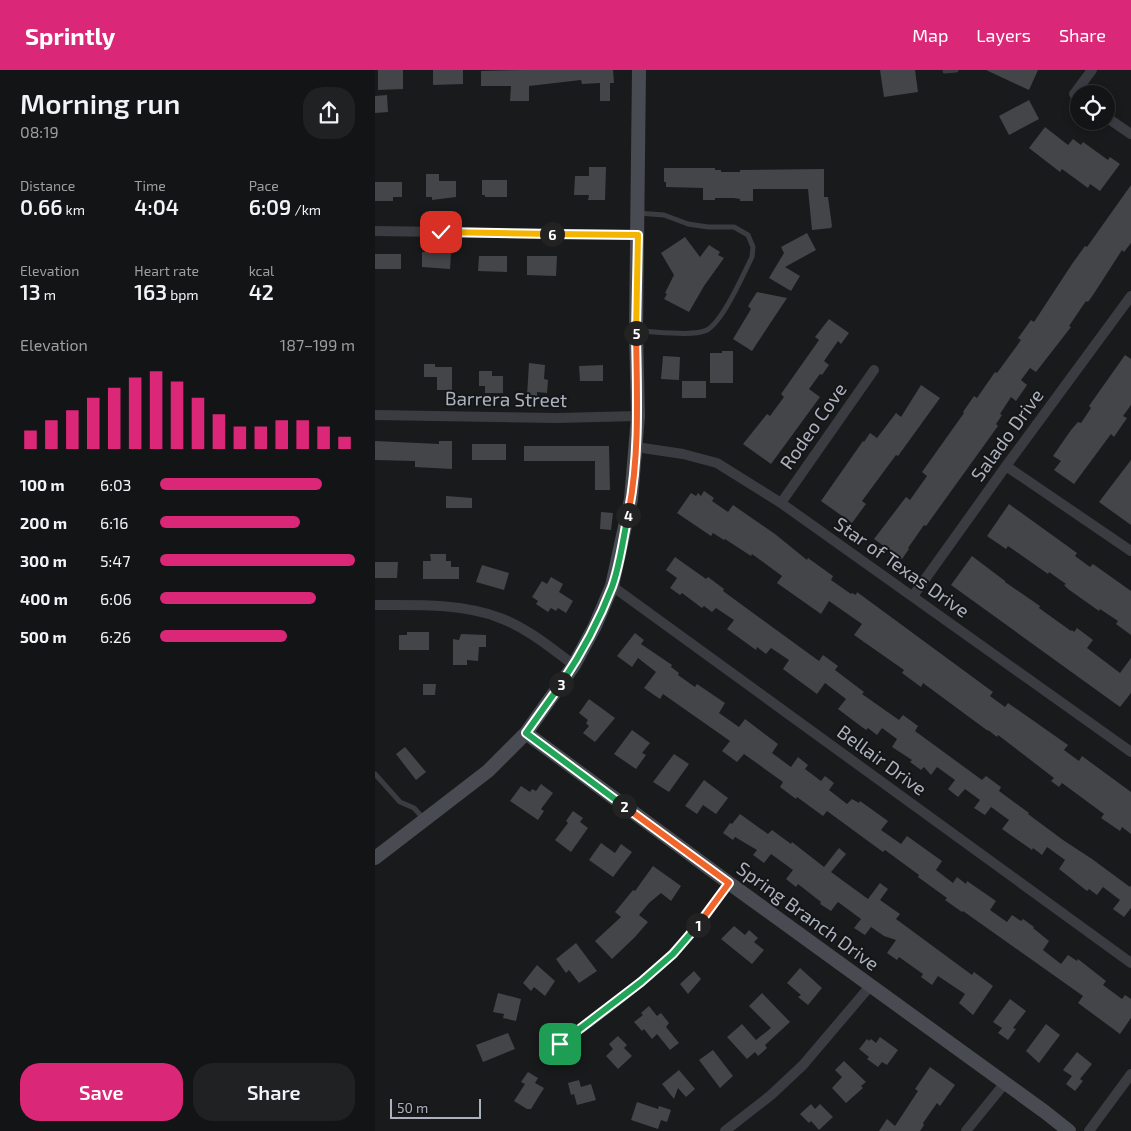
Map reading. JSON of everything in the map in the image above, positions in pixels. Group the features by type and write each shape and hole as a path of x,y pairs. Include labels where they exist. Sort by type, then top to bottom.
{"street":[{"path":"375,858 488,771 526,733 574,665 595,626 612,586 631,499 638,416 636,331 639,70"},
{"path":"1081,85 1093,70"},
{"path":"1115,123 1131,134"},
{"path":"375,231 638,235"},
{"name":"Salado Drive","path":"913,596 1131,296"},
{"name":"Rodeo Cove","path":"781,503 874,370"},
{"name":"Barrera Street","path":"375,415 557,418 638,416"},
{"name":"Star of Texas Drive","path":"636,447 683,454 717,463 781,503 1131,752"},
{"path":"1006,466 1131,551"},
{"name":"Bellair Drive","path":"612,586 1131,963"},
{"path":"375,605 456,608 482,612 517,626 574,665"},
{"name":"Spring Branch Drive","path":"526,733 1069,1131"},
{"path":"560,1044 626,996 673,954 729,883"},
{"path":"725,1131 771,1095 803,1065 871,985"},
{"path":"1089,1131 1131,1074"},
{"path":"966,1131 1005,1083"}],"lane":[{"path":"945,71 956,70"},
{"path":"636,331 691,333 706,331 718,320 752,257 753,246 748,235 734,227 701,226 688,224 664,215 638,213"},
{"path":"375,774 400,802 414,808 425,820"}],"building":[{"path":"378,70 403,70 403,89 378,90"},
{"path":"433,70 463,70 463,84 433,85"},
{"path":"613,70 614,83 610,83 610,101 600,101 600,83 582,84 581,80 529,86 529,101 510,101 511,86 481,86 481,71"},
{"path":"880,70 915,70 918,92 884,97"},
{"path":"986,70 1038,70 1029,90"},
{"path":"387,95 388,112 375,113 375,96"},
{"path":"1029,100 1039,119 1009,135 999,116"},
{"path":"1045,127 1068,145 1073,139 1081,145 1083,142 1108,160 1110,157 1120,164 1100,191 1090,184 1088,188 1062,169 1060,172 1029,148"},
{"path":"589,167 606,167 605,200 588,200 589,195 574,195 575,176 589,176"},
{"path":"664,168 715,168 715,170 721,170 721,172 824,169 824,197 828,197 832,226 831,228 812,230 808,189 753,189 753,201 740,201 740,199 734,198 703,200 703,188 666,187"},
{"path":"426,174 439,174 439,181 456,181 456,197 432,200 432,197 426,197"},
{"path":"482,180 507,180 507,197 485,197 485,195 482,195"},
{"path":"375,182 402,182 402,197 393,197 393,201 375,201"},
{"path":"1131,185 1131,243 1124,252 1122,250 1095,292 1088,302 1086,301 1069,326 1071,327 1036,372 1030,368 1021,380 1027,385 1016,401 1011,397 1000,414 1002,415 996,424 998,426 926,526 924,525 902,559 874,539 906,497 910,500 927,476 922,472 974,396 977,398 995,372 997,373 1021,340 1018,338 1031,320 1034,322 1072,264 1085,246 1087,247"},
{"path":"807,233 816,250 785,267 800,276 791,291 769,278 784,253 781,247"},
{"path":"685,237 700,257 709,245 720,252 718,255 724,258 704,286 689,312 664,299 674,275 661,253"},
{"path":"422,252 451,253 450,269 422,267"},
{"path":"375,254 401,254 401,269 375,269"},
{"path":"479,256 507,256 507,272 478,271"},
{"path":"527,256 557,256 556,276 527,275"},
{"path":"757,292 787,298 752,351 733,339 751,309 748,306"},
{"path":"829,319 849,333 841,344 838,341 824,361 829,365 809,389 820,397 771,464 743,444 767,414 770,416 784,397 781,394 819,340 815,337"},
{"path":"722,351 733,351 733,383 710,383 710,353 722,353"},
{"path":"1125,355 1131,359 1131,405 1123,416 1127,418 1114,437 1111,434 1074,484 1054,470 1061,461 1053,456 1071,430 1078,422 1081,423 1091,408 1089,406"},
{"path":"663,356 680,357 679,380 661,379"},
{"path":"529,363 545,365 544,379 548,380 547,393 537,392 537,396 527,396"},
{"path":"424,364 435,364 435,367 452,367 452,390 437,390 437,377 424,377"},
{"path":"603,365 603,381 580,381 579,366"},
{"path":"479,371 492,371 492,376 503,376 503,393 485,393 485,386 479,386"},
{"path":"682,381 706,381 706,398 682,398"},
{"path":"921,385 940,398 898,456 896,455 862,501 866,504 852,523 821,501 863,441 870,433 877,438 896,413 901,417"},
{"path":"375,441 439,444 439,441 452,441 452,469 415,467 415,461 375,460"},
{"path":"472,444 506,444 506,460 472,460"},
{"path":"524,446 609,446 610,490 595,490 595,461 524,461"},
{"path":"1131,460 1131,525 1099,502"},
{"path":"704,491 714,498 712,501 728,512 733,505 775,534 807,560 808,558 833,576 831,580 851,594 856,595 857,592 993,692 990,696 1005,707 1008,703 1068,745 1064,750 1079,761 1082,756 1131,792 1131,834 1122,827 1120,831 1101,818 1104,814 1062,783 1059,787 1051,781 1054,778 998,735 997,737 988,731 923,683 921,687 902,673 904,670 854,635 862,624 829,601 821,614 777,583 782,576 752,554 751,556 713,533 711,536 677,513 691,493 696,496 698,493 701,496"},
{"path":"446,496 472,498 472,508 446,508"},
{"path":"1009,504 1077,553 1075,556 1090,567 1093,564 1131,591 1131,635 1116,624 1118,621 1100,609 1099,611 1068,589 1064,585 1066,584 1049,572 1048,574 1008,546 1006,549 987,536"},
{"path":"601,512 613,513 611,530 600,529"},
{"path":"430,554 446,554 446,561 451,561 451,567 459,567 459,579 423,579 423,561 431,561"},
{"path":"972,556 1071,631 1074,632 1077,628 1093,640 1087,648 1120,673 1131,658 1131,693 1120,707 951,585"},
{"path":"675,557 706,579 708,577 724,589 723,591 819,661 823,655 838,666 835,670 864,692 862,694 899,720 903,715 918,726 915,731 982,780 986,776 1001,787 999,791 1028,814 1130,887 1131,885 1131,908 1124,917 1113,909 1120,900 1103,887 1097,895 1089,889 1087,891 1059,869 1065,860 1047,847 1042,855 1033,848 1032,850 1002,829 1009,820 991,807 985,815 974,808 980,800 965,789 958,797 948,789 955,780 937,767 931,775 924,767 921,770 910,762 912,760 892,747 897,739 882,728 877,735 868,728 866,730 838,709 846,699 825,683 817,694 783,669 789,660 771,648 766,654 757,647 756,650 727,629 734,620 716,608 712,612 704,606 702,608 682,593 680,595 670,588 677,578 666,570"},
{"path":"375,562 398,562 397,578 375,578"},
{"path":"482,565 509,573 504,590 476,582"},
{"path":"551,577 563,584 559,592 573,601 566,613 558,608 556,611 551,608 548,612 536,604 538,601 532,597 542,581 547,584"},
{"path":"407,632 429,632 429,650 399,650 399,635 407,635"},
{"path":"635,633 644,640 641,644 672,665 671,667 679,673 678,675 695,687 697,684 725,703 719,713 739,727 745,719 778,744 772,753 791,767 798,757 808,765 805,769 821,781 825,776 834,783 829,790 847,804 852,799 859,803 860,801 888,821 881,830 901,844 907,836 942,861 936,870 953,883 957,877 966,884 967,881 996,901 990,910 1007,922 1012,915 1021,921 1023,919 1034,927 1049,941 1043,950 1061,964 1068,955 1077,961 1078,959 1106,981 1103,985 1122,999 1125,995 1131,999 1131,1018 1120,1034 1078,1003 1083,996 945,900 947,898 885,850 883,852 827,811 823,816 797,797 796,799 780,787 783,782 744,754 737,762 722,751 730,741 663,694 660,699 644,688 656,672 638,658 632,667 617,656"},
{"path":"461,634 486,635 486,647 479,647 478,661 467,660 467,665 453,665 453,639 459,640"},
{"path":"423,684 436,684 435,695 423,695"},
{"path":"589,699 615,718 595,742 583,733 589,726 586,723 588,720 579,713"},
{"path":"632,730 650,743 642,753 646,755 636,769 614,754"},
{"path":"405,747 426,772 416,780 396,754"},
{"path":"674,754 689,764 669,792 653,782"},
{"path":"704,780 728,798 716,814 703,805 697,814 685,806"},
{"path":"541,784 553,793 541,809 544,811 538,820 510,801 521,786 530,792 532,789 536,791"},
{"path":"573,811 583,818 580,822 588,828 571,852 555,840 568,823 566,821"},
{"path":"740,814 768,834 772,830 791,844 792,842 824,867 839,848 846,854 831,872 868,899 880,883 888,889 880,900 900,914 896,919 972,975 974,972 993,986 973,1015 959,1003 965,994 938,976 932,985 921,977 923,974 899,957 897,960 887,953 896,940 884,936 871,927 865,935 854,928 861,919 838,902 831,911 820,904 821,902 798,884 796,887 786,879 793,870 771,854 764,863 753,855 757,850 735,837 733,840 723,833"},
{"path":"601,843 615,853 621,844 632,852 613,877 589,860"},
{"path":"653,866 681,886 671,901 661,893 649,903 639,915 648,922 612,959 595,941 621,917 615,912 633,890 635,891"},
{"path":"734,926 745,935 749,930 758,938 754,942 764,950 752,964 721,939"},
{"path":"576,943 597,971 579,983 569,970 566,973 556,959"},
{"path":"537,965 555,981 545,996 534,987 531,991 523,983"},
{"path":"800,968 822,988 808,1005 798,997 801,995 787,983"},
{"path":"694,971 701,979 688,994 680,984"},
{"path":"498,993 521,999 516,1021 503,1018 504,1014 493,1012"},
{"path":"762,993 790,1022 765,1045 767,1048 758,1056 755,1052 747,1059 727,1037 742,1024 756,1040 771,1028 749,1006"},
{"path":"1010,999 1026,1011 1013,1028 1016,1029 1008,1040 998,1033 1002,1028 993,1022"},
{"path":"649,1006 657,1016 661,1013 669,1023 666,1027 679,1043 670,1050 657,1034 652,1039 644,1029 642,1031 634,1022 643,1015 641,1013"},
{"path":"1046,1024 1060,1035 1039,1063 1026,1051"},
{"path":"508,1033 515,1049 483,1062 476,1045"},
{"path":"618,1036 627,1045 624,1048 632,1056 618,1069 606,1056 613,1049 609,1044"},
{"path":"880,1037 898,1050 887,1065 882,1062 878,1067 867,1059 869,1057 859,1049 867,1039 869,1041 871,1039 876,1043"},
{"path":"713,1050 733,1076 720,1088 699,1060"},
{"path":"1077,1052 1092,1064 1080,1079 1083,1081 1075,1091 1066,1084 1072,1076 1063,1070"},
{"path":"844,1061 866,1082 861,1086 863,1088 846,1103 832,1088 842,1077 835,1070"},
{"path":"930,1067 955,1085 940,1106 937,1103 923,1123 924,1125 920,1131 879,1131 887,1119 895,1126 918,1091 915,1089"},
{"path":"679,1070 695,1089 686,1097 678,1088 674,1099 662,1084"},
{"path":"528,1072 538,1078 535,1083 544,1088 531,1109 527,1109 514,1101 525,1084 521,1082"},
{"path":"579,1080 581,1087 591,1084 596,1100 577,1105 574,1094 571,1095 568,1083"},
{"path":"637,1102 658,1109 659,1106 671,1110 667,1122 661,1120 658,1129 631,1120"},
{"path":"811,1104 815,1109 820,1104 833,1117 819,1130 811,1121 809,1123 800,1114"}],"route":[{"path":"441,232 638,235 636,331 638,416 631,499 622,546 612,586 595,626 574,665 526,733 729,883 673,954 626,996 560,1044"}]}
